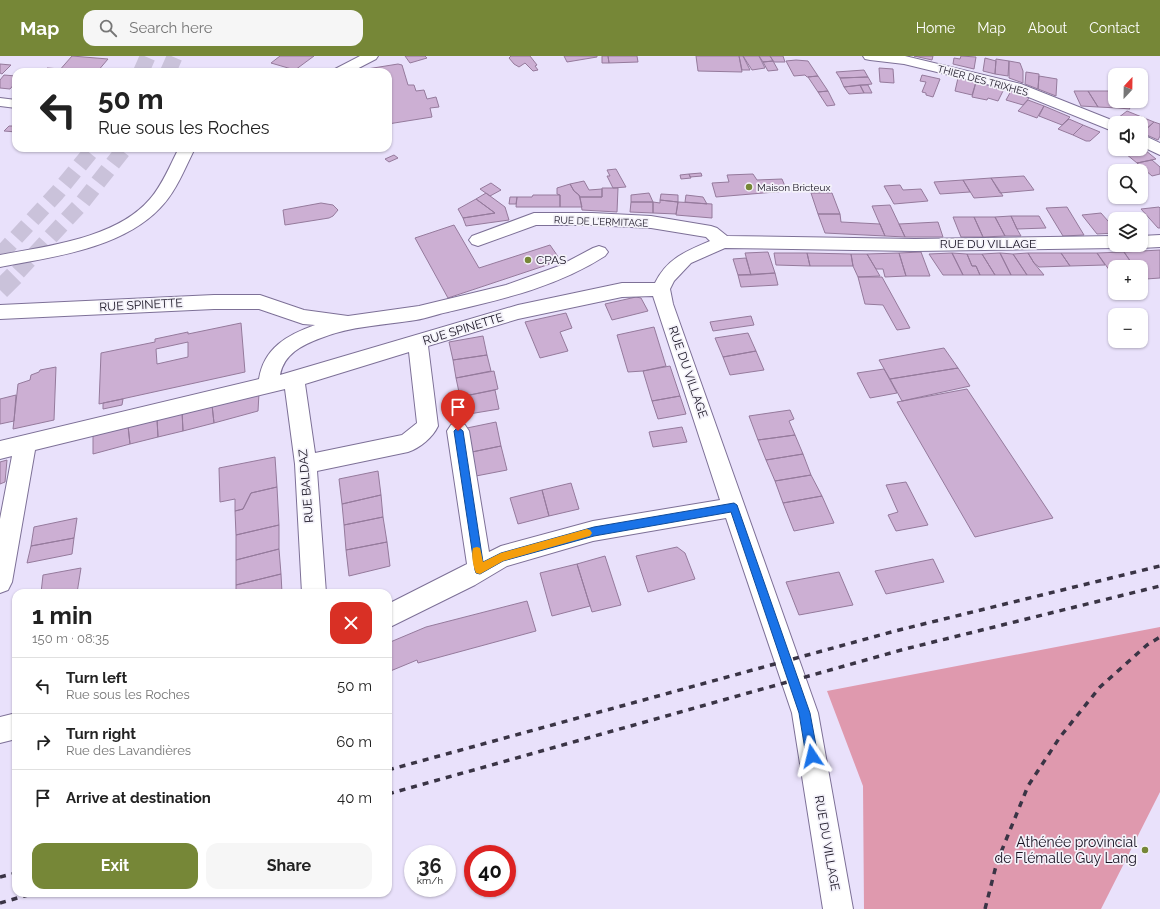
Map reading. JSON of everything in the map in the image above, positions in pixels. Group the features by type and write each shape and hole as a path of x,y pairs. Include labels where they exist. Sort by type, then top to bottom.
{"street":[{"path":"348,68 371,56"},
{"name":"THIER DES TRIXHES","path":"870,56 904,60 1016,87 1108,124"},
{"path":"0,102 12,104"},
{"path":"1148,143 1160,150"},
{"path":"0,261 64,248 99,238 130,224 155,204 170,184 185,152"},
{"name":"RUE DE L'ERMITAGE","path":"478,240 534,219 592,219 651,222 711,232 723,242"},
{"path":"1148,242 1160,241"},
{"name":"RUE DU VILLAGE","path":"838,909 805,713 664,304 661,289 667,277 685,259 723,242 923,245 1108,242"},
{"name":"RUE SPINETTE","path":"269,386 270,369 275,358 284,349 304,337 360,320 382,316 410,314 489,297 562,272 588,260 599,252"},
{"name":"RUE SPINETTE","path":"0,450 294,380 518,312 622,290 661,289"},
{"name":"RUE SPINETTE","path":"0,312 214,302 260,302 303,317 360,320"},
{"path":"360,320 398,309"},
{"path":"306,464 408,443 428,426 418,343"},
{"name":"RUE BALDAZ","path":"294,380 306,464 314,589"},
{"path":"458,431 480,570"},
{"path":"0,582 25,444"},
{"path":"392,614 480,570 501,557 594,531 734,507"},
{"path":"0,730 12,727"}],"shaded area":[{"path":"1160,627 1160,792 1101,909 864,909 863,786 827,691"}],"building":[{"path":"72,56 108,59 100,68 62,68"},
{"path":"280,56 314,56 298,68 288,68 271,63"},
{"path":"405,56 425,56 427,58 410,63"},
{"path":"511,56 530,56 537,65 535,66 538,70 533,71 525,63 519,67 509,58"},
{"path":"564,56 597,56 597,57 567,62"},
{"path":"602,56 608,56 609,63 602,63"},
{"path":"608,56 637,56 638,62 609,63"},
{"path":"696,56 739,56 742,72 698,71"},
{"path":"739,56 743,56 750,70 742,70"},
{"path":"743,56 759,56 765,68 752,70"},
{"path":"759,56 770,56 773,61 763,62"},
{"path":"770,56 783,56 785,62 774,62"},
{"path":"914,56 933,56 932,60"},
{"path":"961,56 976,57 974,69 953,64 954,58 960,59"},
{"path":"985,58 996,61 995,74 983,71"},
{"path":"996,59 1009,61 1008,76 995,74"},
{"path":"773,61 778,70 768,71 763,62"},
{"path":"786,61 808,61 818,76 794,76"},
{"path":"1009,61 1020,63 1023,71 1023,83 1009,78"},
{"path":"0,64 11,65 2,74 0,73"},
{"path":"398,64 402,65 408,85 414,85 416,91 424,90 427,99 436,97 439,107 430,108 432,117 392,123 392,68 373,68"},
{"path":"879,68 893,69 894,83 880,82"},
{"path":"864,70 868,77 840,78 836,72"},
{"path":"1026,72 1039,74 1038,89 1025,84"},
{"path":"4,75 12,76 12,87 10,89 0,88 0,80"},
{"path":"922,75 940,79 933,97 922,92 926,82 920,81"},
{"path":"818,76 828,91 818,92 808,77"},
{"path":"1039,76 1057,79 1056,96 1038,89"},
{"path":"868,77 872,84 844,87 840,78"},
{"path":"958,78 976,82 972,95 955,91"},
{"path":"976,82 1004,89 998,101 988,98 987,100 972,97"},
{"path":"860,85 864,93 849,94 844,87"},
{"path":"860,85 868,85 872,93 864,93"},
{"path":"828,91 835,105 827,106 818,92"},
{"path":"1011,91 1030,97 1023,105 1006,100"},
{"path":"1074,91 1088,91 1098,107 1081,106"},
{"path":"1088,91 1108,91 1108,108 1098,107"},
{"path":"1028,100 1044,106 1037,118 1018,111"},
{"path":"1044,106 1070,117 1062,125 1039,116"},
{"path":"1127,111 1139,116 1120,116"},
{"path":"1069,119 1083,125 1073,135 1058,129"},
{"path":"1148,120 1154,122 1148,128"},
{"path":"1154,122 1160,124 1160,136 1158,140 1148,136 1148,128"},
{"path":"1083,125 1100,132 1090,141 1086,141 1073,135"},
{"path":"9,126 12,126 12,132 4,131"},
{"path":"1148,152 1156,159 1137,163 1128,156 1148,156"},
{"path":"394,155 398,158 389,162 385,159"},
{"path":"1152,160 1160,167 1160,174 1152,176 1148,173 1148,164 1137,163"},
{"path":"616,169 626,187 613,188 607,176 610,176 607,170"},
{"path":"701,173 702,176 690,177 689,174"},
{"path":"689,174 691,178 681,179 680,175"},
{"name":"Maison Bricteux","path":"753,174 757,180 782,179 787,191 716,197 712,183 729,182 727,175"},
{"path":"1024,176 1034,190 1000,193 991,178"},
{"path":"991,178 1003,196 974,198 963,180"},
{"path":"963,180 970,192 940,194 934,182"},
{"path":"584,181 589,190 602,189 602,197 580,197 570,184"},
{"path":"491,183 501,190 490,196 480,189"},
{"path":"570,184 574,191 579,195 582,207 560,207 560,195 557,194 557,188"},
{"path":"900,185 903,190 921,189 928,201 894,204 884,186"},
{"path":"602,188 618,188 617,212 582,210 580,197 602,197"},
{"path":"486,193 505,207 509,220 466,226 463,218 495,213 476,199"},
{"path":"649,193 653,202 631,202 631,195"},
{"path":"811,193 832,193 840,214 818,214"},
{"path":"661,194 678,195 678,202 660,200"},
{"path":"533,195 560,195 560,207 516,207 517,197 532,197"},
{"path":"686,195 703,197 707,204 685,202"},
{"path":"510,197 517,197 516,204 509,204"},
{"path":"476,199 495,213 463,218 458,209"},
{"path":"660,200 678,202 676,214 653,213 653,202 660,203"},
{"path":"631,202 653,202 653,213 630,212"},
{"path":"678,202 712,204 712,218 676,215"},
{"path":"321,203 333,205 338,210 329,218 285,225 283,210"},
{"path":"890,205 905,237 885,236 872,206"},
{"path":"1067,207 1084,235 1063,236 1046,208"},
{"path":"1160,208 1160,228 1158,228 1148,217 1148,212 1144,212 1141,209"},
{"path":"1101,213 1108,221 1108,233 1097,234 1082,215"},
{"path":"818,214 840,214 841,222 880,224 885,236 825,233"},
{"path":"1011,216 1021,236 1005,236 995,217"},
{"path":"1011,216 1039,216 1046,228 1017,229"},
{"path":"953,217 974,217 983,237 961,237"},
{"path":"974,217 995,217 1005,236 983,237"},
{"path":"938,222 943,237 905,237 899,224"},
{"name":"CPAS","path":"454,225 479,268 550,245 559,258 548,263 550,264 448,298 415,238"},
{"path":"1160,250 1160,278 1148,279 1148,260 1129,260 1124,252 1148,252 1148,251"},
{"path":"768,252 775,273 751,275 745,253"},
{"path":"921,252 930,276 906,276 899,253"},
{"path":"1124,252 1130,260 1108,260 1108,268 1097,253"},
{"path":"774,253 807,253 810,266 776,265"},
{"path":"807,253 851,254 853,266 810,266"},
{"path":"899,253 906,276 885,277 883,269 876,269 867,254"},
{"path":"952,253 967,254 972,266 976,266 980,275 963,275"},
{"path":"952,253 963,275 943,275 929,254"},
{"path":"1000,253 1013,254 1027,275 1011,275"},
{"path":"1000,253 1011,275 995,275 982,254"},
{"path":"1028,253 1061,253 1070,266 1039,267 1034,263"},
{"path":"1028,253 1044,275 1027,275 1013,254"},
{"path":"1061,253 1097,253 1105,265 1070,266"},
{"path":"851,254 867,254 880,276 858,277 853,266"},
{"path":"967,254 982,254 995,275 980,275 976,266 972,266"},
{"path":"746,258 751,275 738,275 733,259"},
{"path":"775,273 778,285 741,287 738,275"},
{"path":"858,277 882,277 910,328 897,330 883,305 865,304"},
{"path":"636,297 641,298 648,311 612,320 605,304"},
{"path":"566,313 572,328 560,332 568,351 540,358 525,322"},
{"path":"751,316 754,325 713,331 710,322"},
{"path":"241,323 245,372 99,404 101,353 155,342 155,339 188,332 188,334","holes":["188,342 188,357 157,364 156,349"]},
{"path":"654,327 666,366 643,371 628,372 617,335"},
{"path":"748,333 756,351 723,357 715,338"},
{"path":"483,336 487,355 453,360 449,342"},
{"path":"944,348 958,368 890,379 879,360"},
{"path":"756,351 764,370 730,375 723,357"},
{"path":"487,355 491,371 456,378 453,360"},
{"path":"670,366 680,396 652,401 643,371"},
{"path":"56,367 54,420 13,429 18,384 30,380 31,375 39,372 40,370"},
{"path":"958,368 970,386 902,401 890,379"},
{"path":"884,369 897,393 870,398 857,373"},
{"path":"494,371 498,389 460,397 456,378"},
{"path":"967,389 1053,518 975,537 897,402"},
{"path":"495,390 499,409 463,415 460,397"},
{"path":"259,393 258,411 214,423 212,405"},
{"path":"16,395 14,421 0,424 0,399"},
{"path":"680,396 686,414 658,419 652,401"},
{"path":"123,399 122,405 103,409 103,403"},
{"path":"212,405 214,423 183,431 182,411"},
{"path":"790,410 794,419 789,421 795,435 758,440 749,416"},
{"path":"182,411 183,431 158,437 157,419"},
{"path":"157,419 158,437 130,444 128,426"},
{"path":"496,422 501,446 472,452 467,428"},
{"path":"128,426 130,444 93,454 93,436"},
{"path":"682,427 687,442 653,447 649,432"},
{"path":"795,435 803,454 766,460 758,440"},
{"path":"501,446 507,470 476,476 472,452"},
{"path":"803,454 811,475 775,481 766,460"},
{"path":"275,457 277,487 251,493 243,509 235,511 235,499 220,502 219,468"},
{"path":"7,460 5,482 0,484 0,462"},
{"path":"378,471 381,495 342,504 339,479"},
{"path":"811,475 822,496 783,503 775,481"},
{"path":"906,482 928,525 896,531 888,515 898,512 886,485"},
{"path":"571,483 579,509 549,516 542,490"},
{"path":"277,487 279,525 236,535 235,511 243,509 251,493"},
{"path":"542,490 549,516 518,524 510,498"},
{"path":"381,495 383,517 344,525 342,504"},
{"path":"822,496 834,523 794,531 783,503"},
{"path":"383,517 387,542 346,550 344,525"},
{"path":"77,518 74,538 31,546 34,527"},
{"path":"279,525 279,549 236,560 236,535"},
{"path":"74,538 72,554 27,563 31,546"},
{"path":"387,542 390,566 349,576 346,550"},
{"path":"677,547 685,553 695,579 648,592 636,556"},
{"path":"279,549 281,574 236,585 236,560"},
{"path":"605,556 621,605 592,612 577,564"},
{"path":"933,559 944,582 886,594 875,571"},
{"path":"577,564 590,606 552,616 540,573"},
{"path":"81,568 78,589 41,589 43,575"},
{"path":"839,572 853,605 799,615 786,582"},
{"path":"281,574 282,589 236,589 236,585"},
{"path":"527,601 536,631 418,663 417,660 392,670 392,641 426,627"}],"tunnel":[{"path":"143,68 148,56"},
{"path":"170,68 175,56"},
{"path":"0,255 57,193 91,152"},
{"path":"18,272 81,204 122,152"},
{"path":"0,290 18,272"}],"railway":[{"path":"392,769 895,631 1160,566"},
{"path":"392,793 905,649 1160,586"},
{"path":"985,909 997,862 1028,786 1060,737 1100,687 1147,645 1160,637"},
{"path":"0,877 12,874"},
{"path":"0,903 21,897"}],"slow traffic":[{"path":"477,551 480,570 501,557 587,533"}],"place":[{"name":"Maison Bricteux","path":"749,187"},
{"name":"CPAS","path":"528,260"},
{"name":"Athénée provincial de Flémalle Guy Lang","path":"1145,850"}],"route":[{"path":"458,431 480,570 501,557 594,531 734,507 805,713 812,756"}]}
